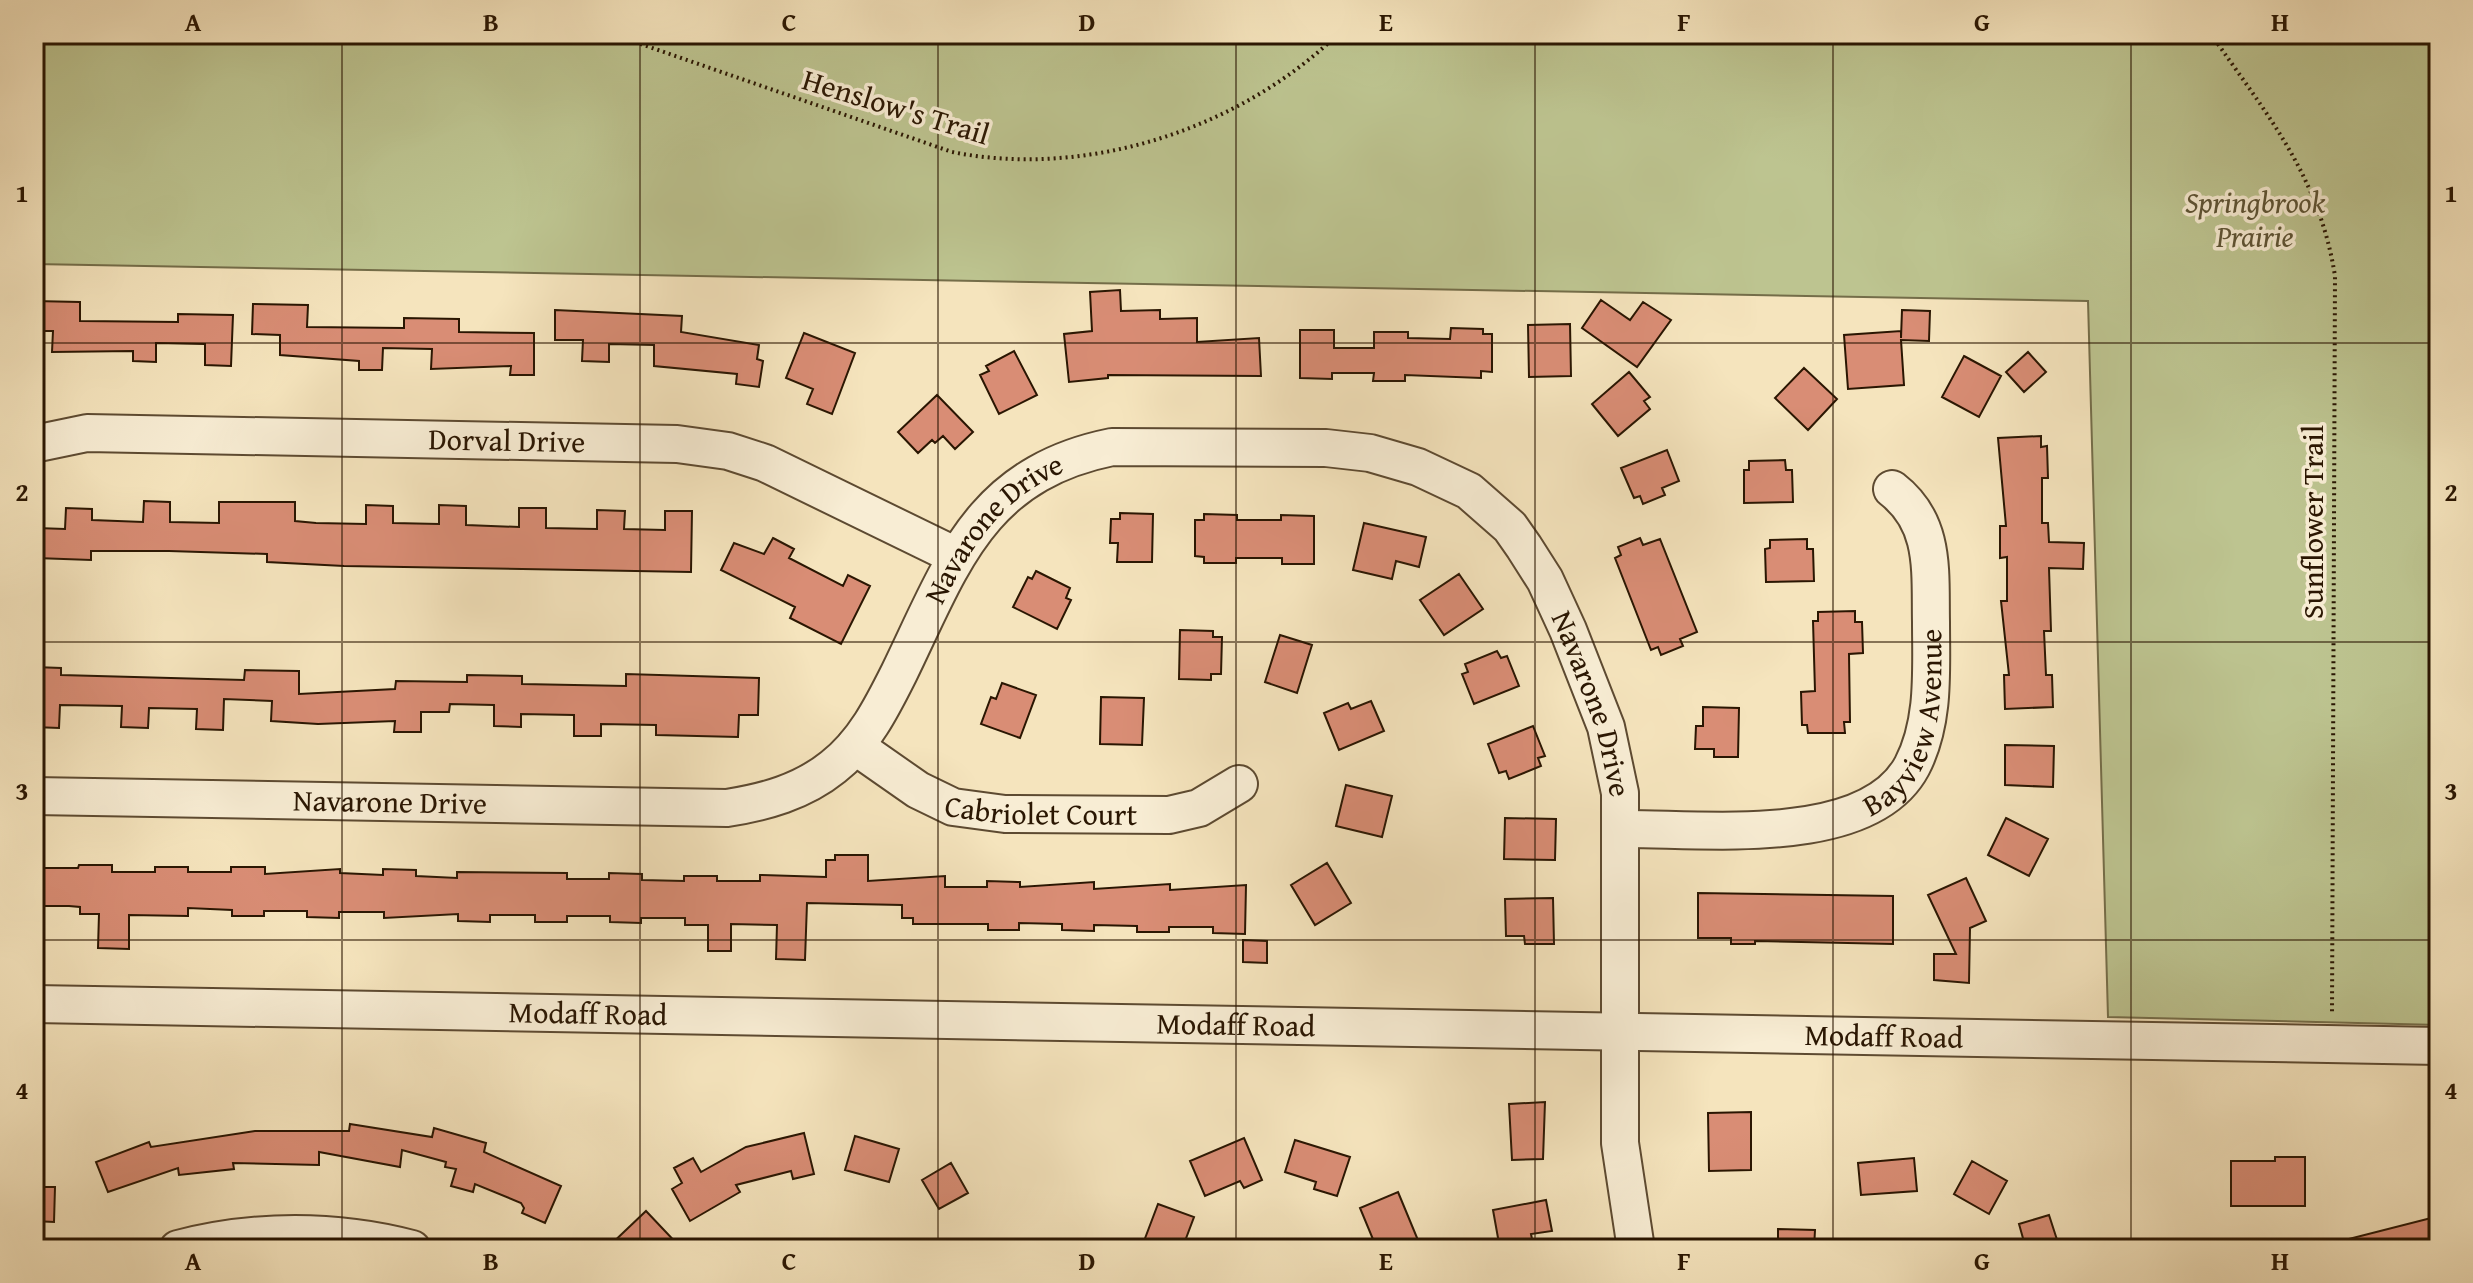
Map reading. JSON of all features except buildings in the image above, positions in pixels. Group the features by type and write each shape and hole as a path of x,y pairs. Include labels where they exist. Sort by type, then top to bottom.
{"street":[{"name":"Dorval Drive","path":"34,444 87,433 677,444 728,451 765,463 956,556"},
{"name":"Navarone Drive","path":"34,796 727,808 760,803 798,788 833,767 855,746 884,704 956,556 988,512 1028,478 1085,452 1112,447 1326,448 1370,453 1418,467 1469,491 1510,527 1545,580 1606,727 1620,793 1620,1143 1636,1249"},
{"name":"Bayview Avenue","path":"1622,829 1778,828 1829,823 1856,814 1898,787 1916,757 1929,709 1930,557 1920,519 1908,501 1892,489"},
{"name":"Cabriolet Court","path":"855,746 932,799 975,812 1169,815 1199,808 1239,784"},
{"name":"Modaff Road","path":"34,1004 2439,1046"},
{"path":"178,1249 249,1236 301,1234 336,1235 412,1249"}],"path":[{"name":"Henslow's Trail","path":"612,34 952,152 982,158 1036,160 1131,145 1215,117 1285,78 1338,34"},
{"name":"Sunflower Trail","path":"2211,34 2302,166 2321,217 2335,276 2331,1044"}],"green space":[{"name":"Springbrook Prairie","path":"34,34 2439,34 2439,1025 2108,1017 2088,301 34,264"}]}
